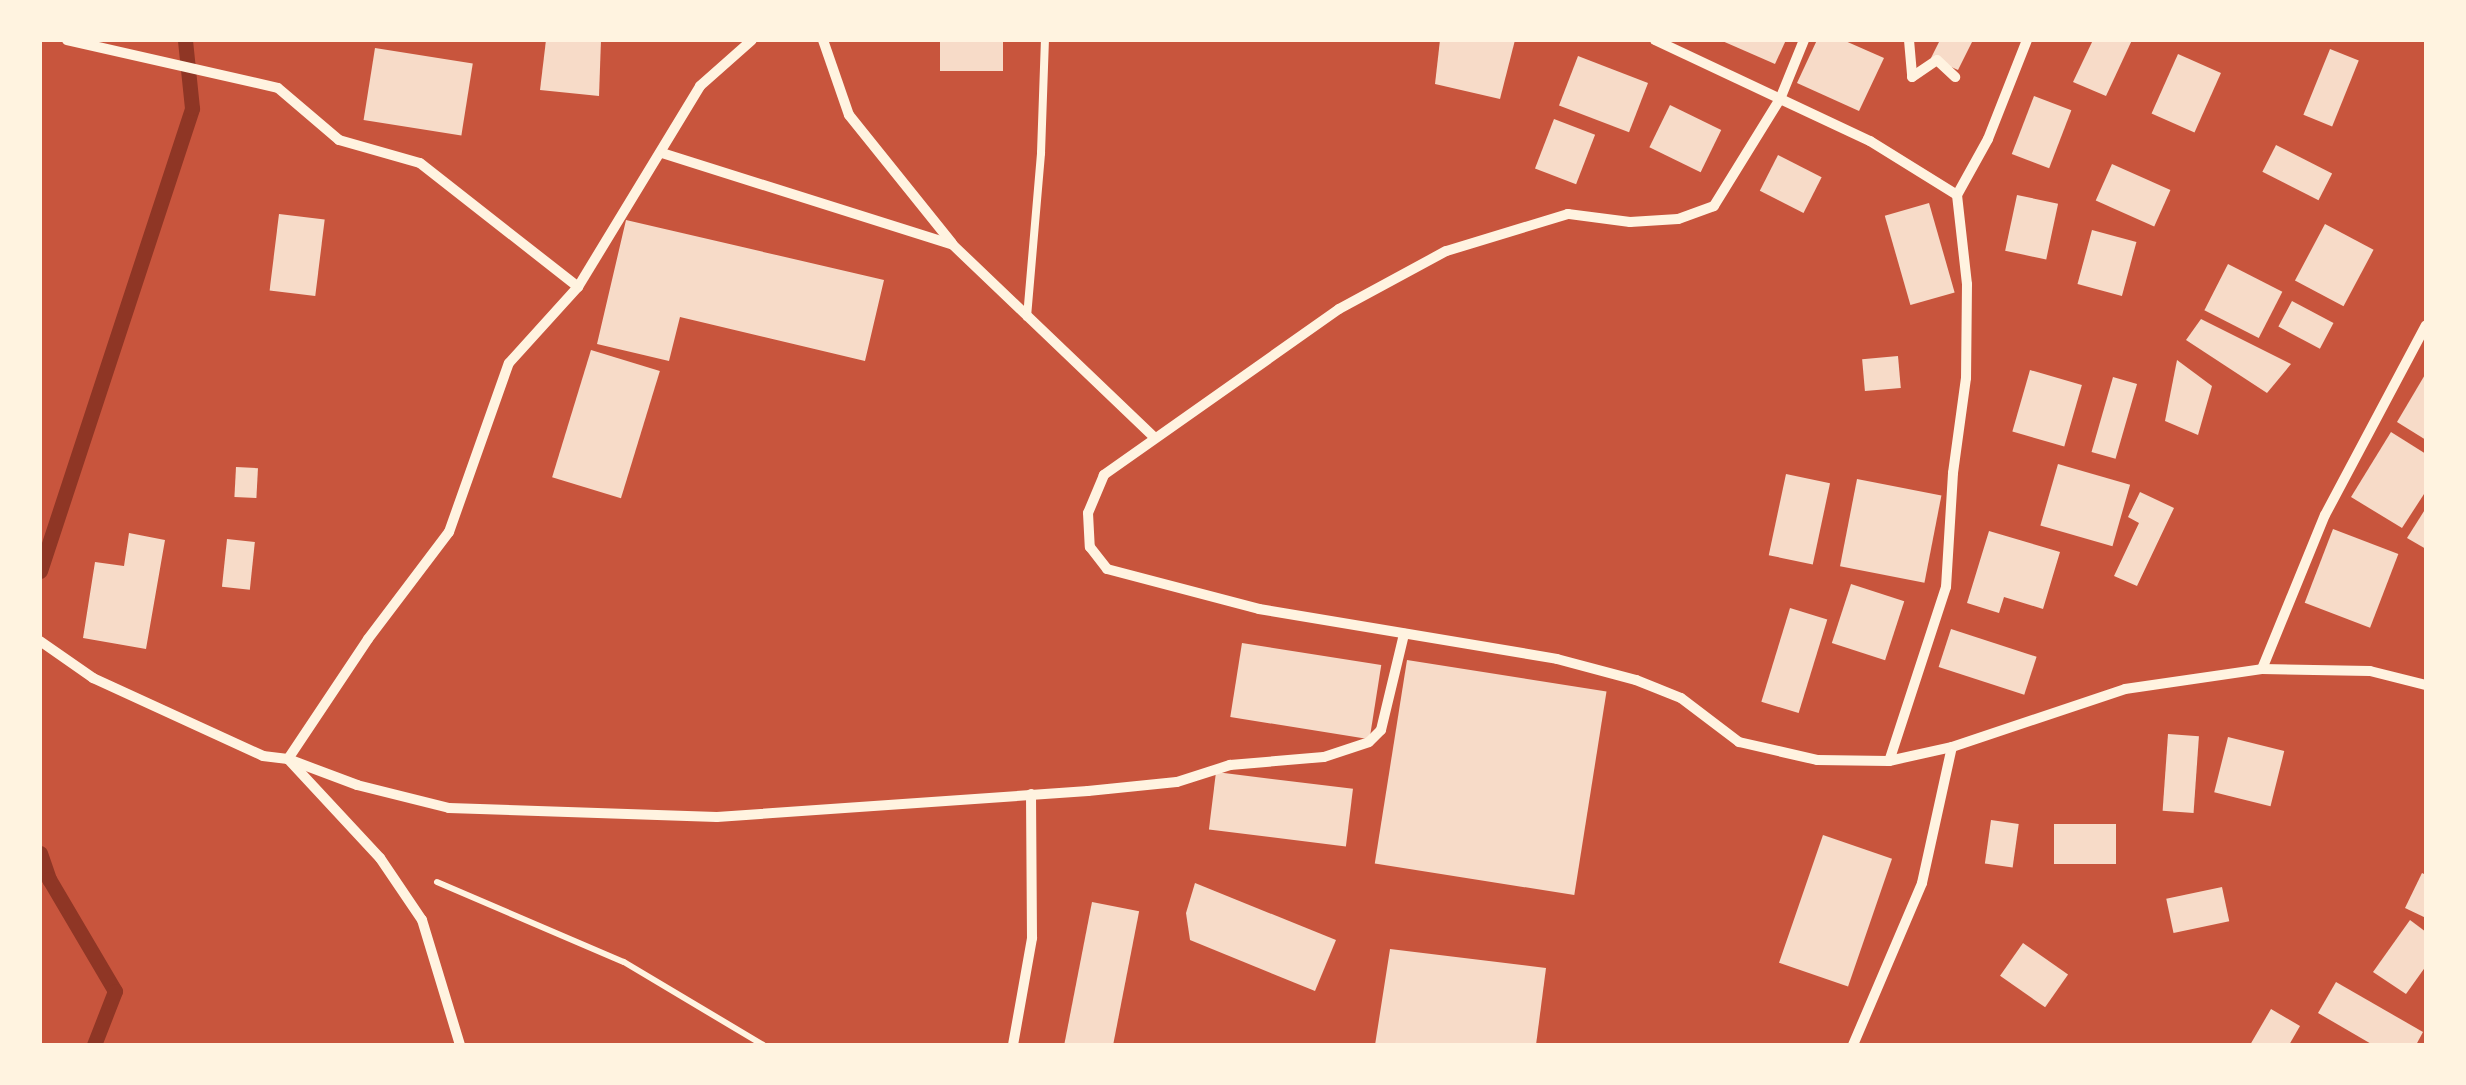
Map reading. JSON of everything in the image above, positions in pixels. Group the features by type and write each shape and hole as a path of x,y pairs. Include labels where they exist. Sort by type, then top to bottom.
{"street":[{"path":"67,40 110,53 278,88 340,140 420,164 578,287"},
{"path":"288,759 368,639 449,532 509,363 578,287 700,86 752,40"},
{"path":"822,40 849,116 953,245 1154,436"},
{"path":"1655,40 1870,141 1957,196"},
{"path":"1804,40 1780,98 1714,206 1678,218 1630,222 1568,214 1446,252 1339,309 1154,436 1104,475 1088,513 1090,547 1107,569 1260,609 1557,659 1636,680 1681,698 1740,742 1817,760 1889,761 1952,747 2125,689 2262,668 2370,671 2426,685"},
{"path":"1909,40 1912,77 1937,60 1955,77"},
{"path":"1889,761 1946,587 1953,473 1966,378 1968,284 1957,196 1988,138 2028,40"},
{"path":"662,153 953,245"},
{"path":"2262,668 2324,515 2426,325"},
{"path":"40,641 93,678 263,756 288,759 357,785 449,808 717,817 1178,782 1230,765 1324,757 1369,742 1382,730 1404,634"},
{"path":"1853,1045 1922,883 1952,747"},
{"path":"288,759 380,858 422,920 460,1045"},
{"path":"1013,1045 1032,938 1030,794"}],"lane":[{"path":"1027,317 1041,153 1045,40"}],"path":[{"path":"380,858 624,962 763,1045"}],"building":[{"path":"546,40 601,40 599,96 540,90"},
{"path":"940,40 1003,40 1003,71 940,71"},
{"path":"1440,40 1515,40 1500,99 1435,84"},
{"path":"1720,40 1786,40 1775,64"},
{"path":"1817,40 1843,40 1884,58 1859,111 1797,83"},
{"path":"1940,40 1973,40 1958,70 1931,58"},
{"path":"2093,40 2132,40 2106,96 2073,82"},
{"path":"375,48 473,63 461,136 364,120"},
{"path":"2330,49 2359,61 2332,126 2303,115"},
{"path":"2178,54 2221,73 2194,132 2152,113"},
{"path":"1578,56 1648,83 1629,132 1559,105"},
{"path":"2034,96 2071,110 2049,168 2012,154"},
{"path":"1670,105 1721,130 1701,172 1649,147"},
{"path":"1554,119 1595,135 1576,184 1535,168"},
{"path":"2276,145 2332,174 2319,200 2262,172"},
{"path":"1778,155 1822,177 1803,213 1760,191"},
{"path":"2112,164 2170,190 2154,227 2096,201"},
{"path":"2017,195 2058,204 2046,259 2005,251"},
{"path":"1929,203 1955,292 1910,305 1885,216"},
{"path":"279,214 325,220 315,296 270,290"},
{"path":"626,220 884,280 865,361 680,317 669,361 597,344"},
{"path":"2325,224 2374,250 2344,306 2295,281"},
{"path":"2092,230 2136,242 2122,296 2078,284"},
{"path":"2228,264 2282,292 2259,338 2204,310"},
{"path":"2292,301 2333,323 2320,349 2278,327"},
{"path":"2201,319 2291,364 2267,393 2186,340"},
{"path":"591,350 660,371 621,498 552,477"},
{"path":"1898,356 1901,388 1865,391 1862,359"},
{"path":"2177,360 2212,386 2198,435 2165,421"},
{"path":"2030,370 2082,385 2064,446 2012,432"},
{"path":"2426,373 2426,440 2397,422"},
{"path":"2113,377 2137,384 2116,459 2092,452"},
{"path":"2391,432 2426,454 2426,491 2402,528 2351,497"},
{"path":"2058,464 2130,485 2112,546 2040,526"},
{"path":"236,467 258,468 256,498 234,497"},
{"path":"1786,474 1830,483 1813,565 1769,555"},
{"path":"1857,479 1941,495 1924,583 1840,566"},
{"path":"2140,492 2174,508 2137,586 2114,576 2139,523 2128,517"},
{"path":"2426,508 2426,549 2407,538"},
{"path":"2333,529 2398,554 2370,628 2305,603"},
{"path":"1989,531 2060,552 2043,609 2004,597 1999,613 1967,603"},
{"path":"129,533 165,540 146,649 83,638 95,562 124,566"},
{"path":"227,539 255,542 250,590 222,587"},
{"path":"1851,584 1904,601 1885,660 1832,643"},
{"path":"1790,608 1827,619 1799,713 1761,702"},
{"path":"1951,629 2037,657 2024,695 1939,667"},
{"path":"1242,643 1381,665 1370,739 1230,717"},
{"path":"1407,660 1607,692 1574,895 1375,863"},
{"path":"2168,734 2199,736 2194,813 2163,811"},
{"path":"2228,737 2284,751 2270,806 2214,792"},
{"path":"1216,772 1353,789 1346,846 1209,830"},
{"path":"1991,820 2019,824 2013,867 1985,864"},
{"path":"2054,824 2116,824 2116,864 2054,864"},
{"path":"1823,835 1892,859 1848,986 1779,963"},
{"path":"2422,873 2426,875 2426,918 2405,908"},
{"path":"1195,883 1336,940 1315,991 1190,940 1186,913"},
{"path":"2222,887 2229,921 2174,933 2166,899"},
{"path":"1092,902 1139,911 1113,1045 1064,1044"},
{"path":"2410,920 2426,932 2426,966 2406,994 2373,972"},
{"path":"2023,943 2068,975 2045,1007 2000,976"},
{"path":"1390,949 1546,968 1536,1045 1375,1045"},
{"path":"2336,982 2423,1032 2416,1045 2373,1045 2318,1013"},
{"path":"2271,1009 2300,1026 2289,1045 2250,1045"}],"waterway":[{"path":"40,571 192,108 185,40"},
{"path":"40,853 49,879 115,991 94,1045"}]}
